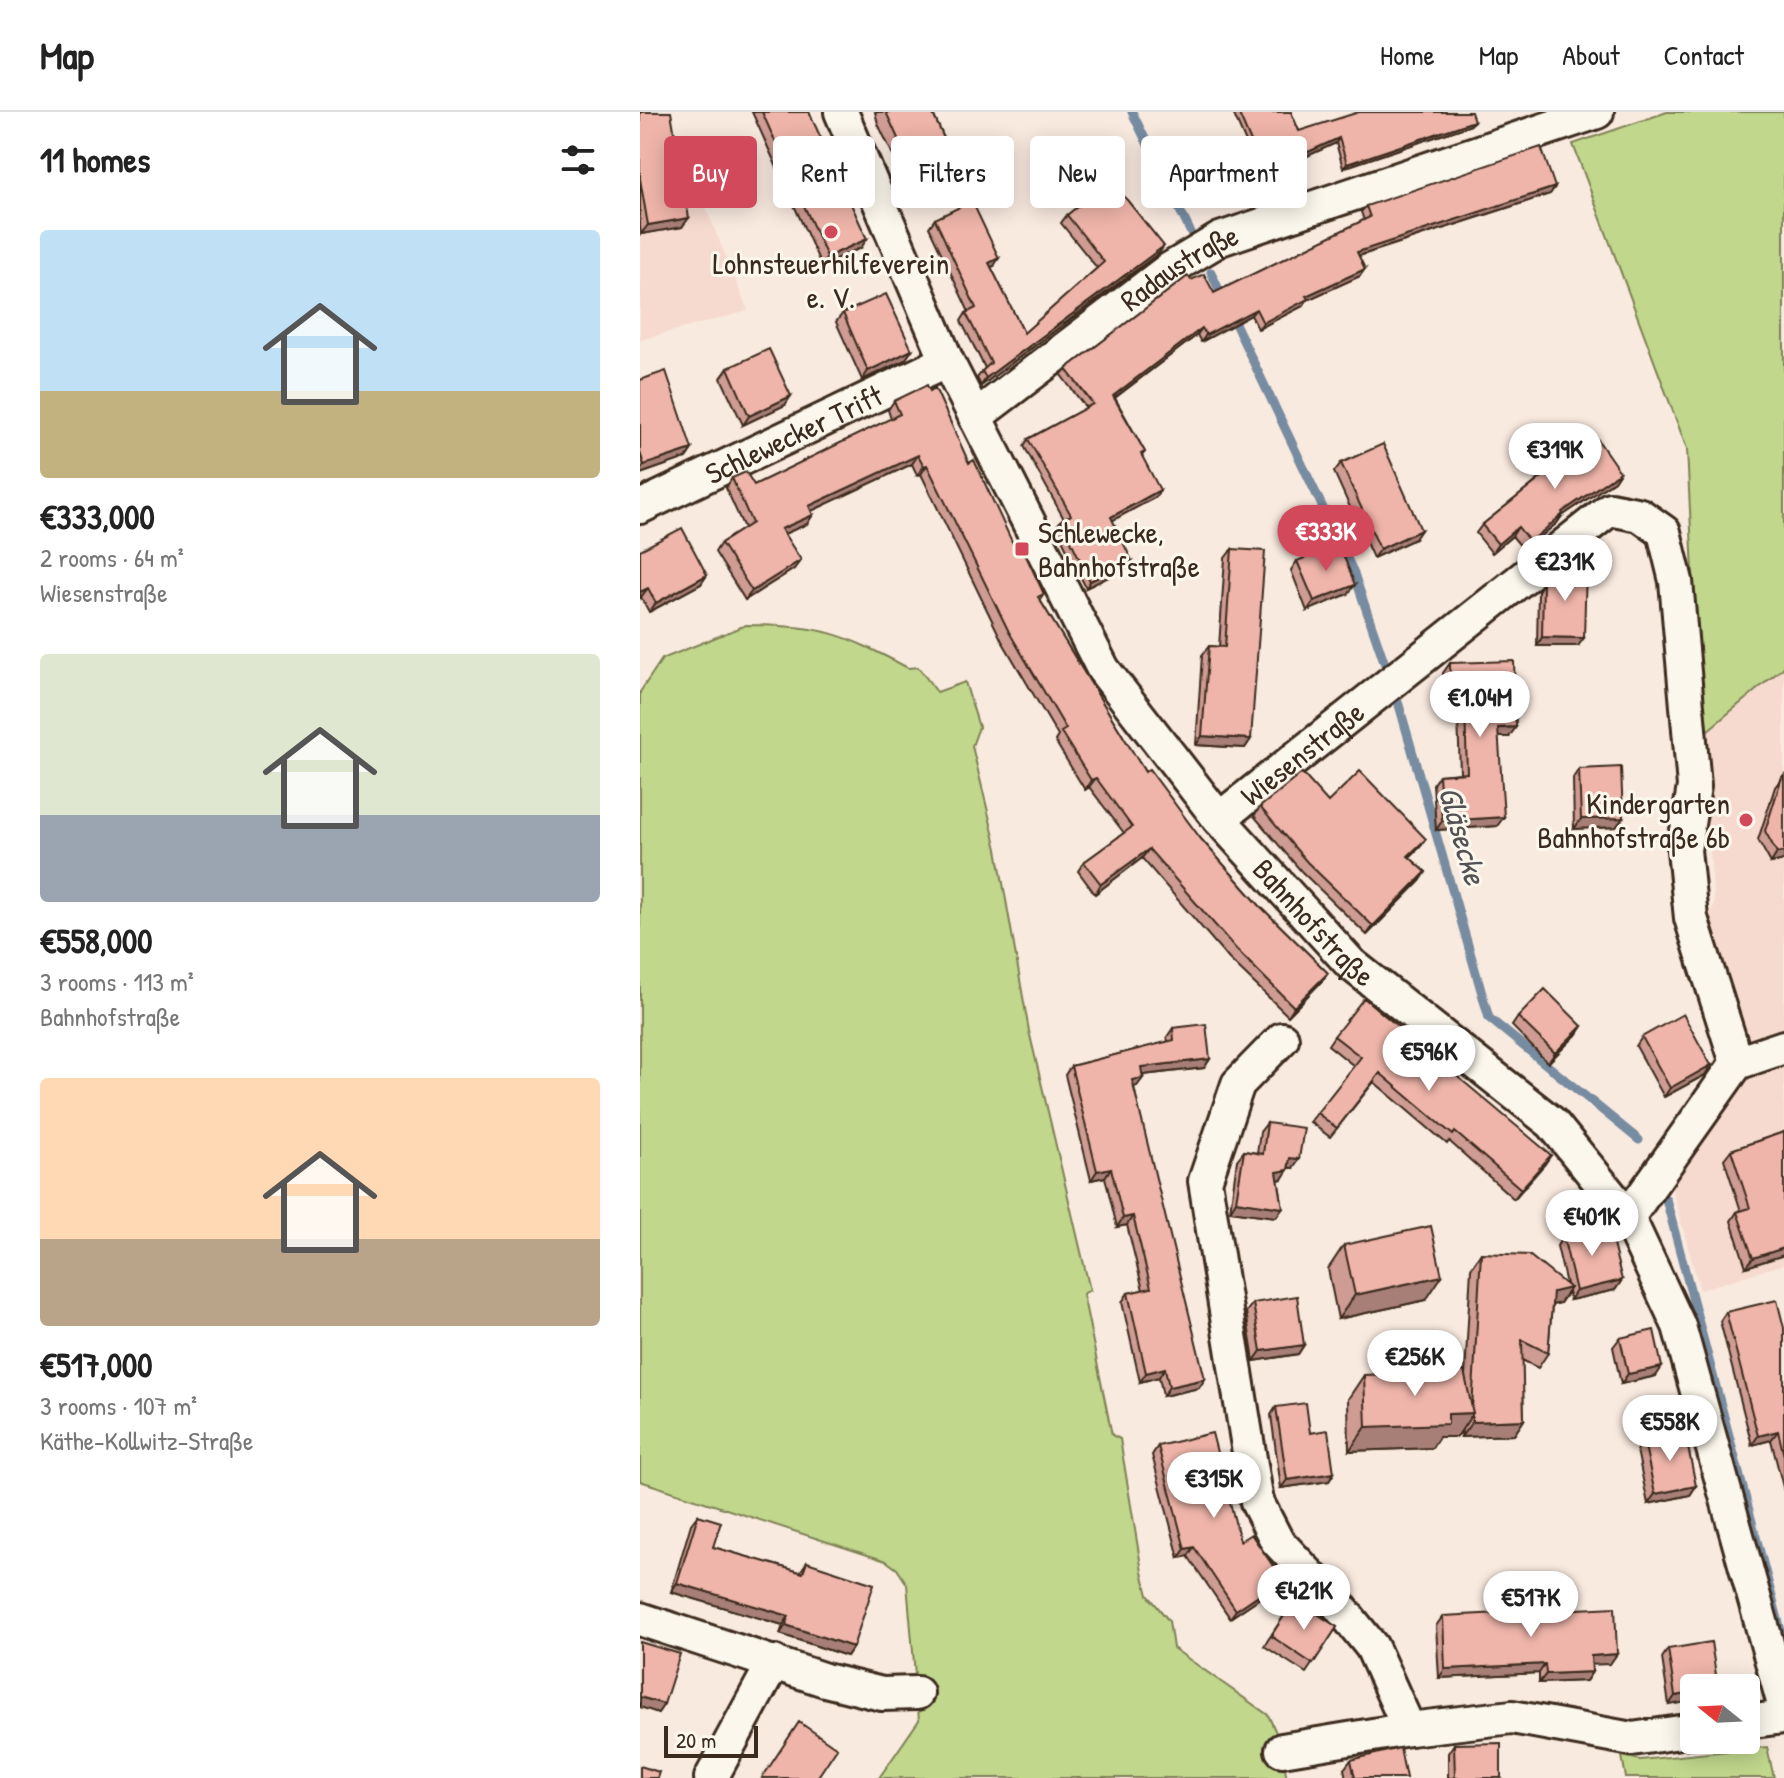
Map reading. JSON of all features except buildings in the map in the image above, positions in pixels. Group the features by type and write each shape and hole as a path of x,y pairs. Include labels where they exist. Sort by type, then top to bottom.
{"street":[{"name":"Bahnhofstraße","path":"841,112 947,361 1103,669 1219,819 1351,964 1552,1123 1628,1217 1679,1326 1784,1705"},
{"name":"Radaustraße","path":"975,417 1168,270 1220,239 1597,112"},
{"name":"Schlewecker Trift","path":"640,507 947,361"},
{"name":"Wiesenstraße","path":"1219,819 1610,509 1640,515 1664,532 1676,581 1694,786 1684,850 1691,918 1737,1063"},
{"path":"1282,1039 1238,1084 1205,1181 1257,1502 1277,1541 1339,1606 1372,1647 1409,1729"},
{"path":"1628,1217 1737,1063 1784,1047"},
{"path":"640,1619 882,1694 917,1693"},
{"path":"711,1778 774,1662"},
{"path":"1282,1750 1409,1729 1512,1717 1632,1739 1680,1732"},
{"path":"1760,1720 1784,1717"}],"shaded area":[{"path":"640,112 667,112 677,136 664,136 664,208 706,208 748,311 640,340"},
{"path":"1784,667 1784,1264 1700,1290 1668,1176 1743,1069 1705,922 1714,905 1701,736"}],"green space":[{"path":"1667,112 1784,112 1784,667 1701,736 1687,449 1573,144"},
{"path":"746,625 794,627 831,633 908,668 918,667 937,692 965,682 979,727 972,746 997,849 1029,1031 1090,1290 1083,1294 1112,1435 1120,1439 1148,1595 1169,1621 1173,1648 1268,1715 1279,1739 1287,1778 879,1778 919,1720 907,1584 897,1569 886,1561 640,1481 640,692 662,659"},
{"path":"1767,1747 1774,1778 1626,1778 1622,1756 1640,1760 1699,1754 1760,1754 1760,1748"}],"waterway":[{"name":"Gläsecke","path":"1132,112 1190,231"},
{"name":"Gläsecke","path":"1211,272 1224,301"},
{"name":"Gläsecke","path":"1231,315 1353,571 1399,705 1489,1018 1639,1140"},
{"name":"Gläsecke","path":"1666,1199 1784,1642"}],"place":[{"name":"Lohnsteuerhilfeverein e. V.","path":"831,232"},
{"name":"Schlewecke, Bahnhofstraße","path":"1022,549"},
{"name":"Kindergarten Bahnhofstraße 6b","path":"1746,820"}]}
